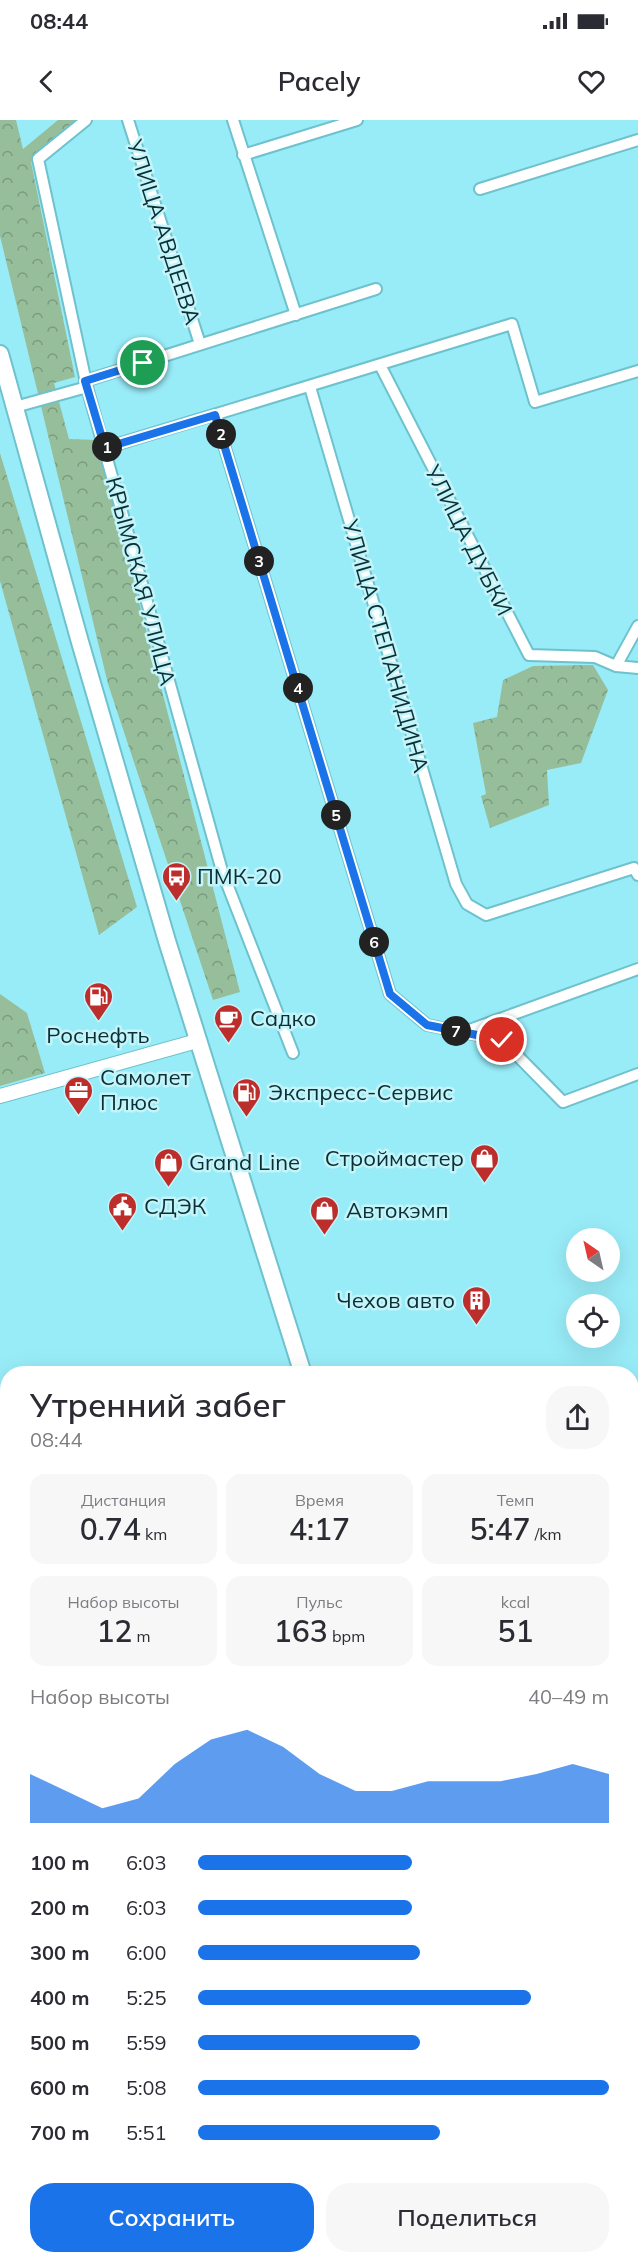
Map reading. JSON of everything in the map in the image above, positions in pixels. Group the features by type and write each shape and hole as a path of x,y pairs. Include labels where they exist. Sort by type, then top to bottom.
{"main road":[{"path":"0,354 80,642 197,1041 300,1366"}],"street":[{"name":"КРЫМСКАЯ УЛИЦА","path":"86,120 38,159 86,384 222,870 293,1053"},
{"name":"УЛИЦА АВДЕЕВА","path":"128,120 200,344"},
{"path":"233,120 296,315"},
{"path":"243,154 357,120"},
{"path":"480,189 638,140"},
{"path":"15,407 200,344 376,289"},
{"path":"105,448 512,324 535,402 638,371"},
{"name":"УЛИЦА ДУБКИ","path":"380,365 529,655 595,657 616,666"},
{"name":"УЛИЦА СТЕПАНИДИНА","path":"310,387 456,884 467,904 486,915 636,871"},
{"path":"215,415 390,994 427,1025 502,1040 563,1102 638,1074"},
{"path":"638,626 616,666 638,668"},
{"path":"464,1032 638,969"},
{"path":"0,1096 197,1041"}],"green space":[{"path":"0,120 16,120 23,149 58,120 80,120 31,162 75,377 54,383 69,439 97,440 240,992 213,1000 108,684 0,236"},
{"path":"0,453 137,907 99,935 0,581"},
{"path":"593,665 608,690 581,763 547,770 549,805 490,828 481,796 486,794 473,723 497,717 503,680 533,666"},
{"path":"0,994 27,1013 45,1073 0,1086"}],"place":[{"name":"ПМК-20","path":"176,902"},
{"name":"Роснефть","path":"98,1022"},
{"name":"Садко","path":"229,1044"},
{"name":"Самолет Плюс","path":"79,1116"},
{"name":"Экспресс-Сервис","path":"247,1118"},
{"name":"Строймастер","path":"485,1184"},
{"name":"Grand Line","path":"168,1188"},
{"name":"СДЭК","path":"123,1232"},
{"name":"Автокэмп","path":"325,1236"},
{"name":"Чехов авто","path":"476,1326"}],"route":[{"path":"143,363 85,381 105,448 215,415 390,994 427,1025 502,1040"}]}
